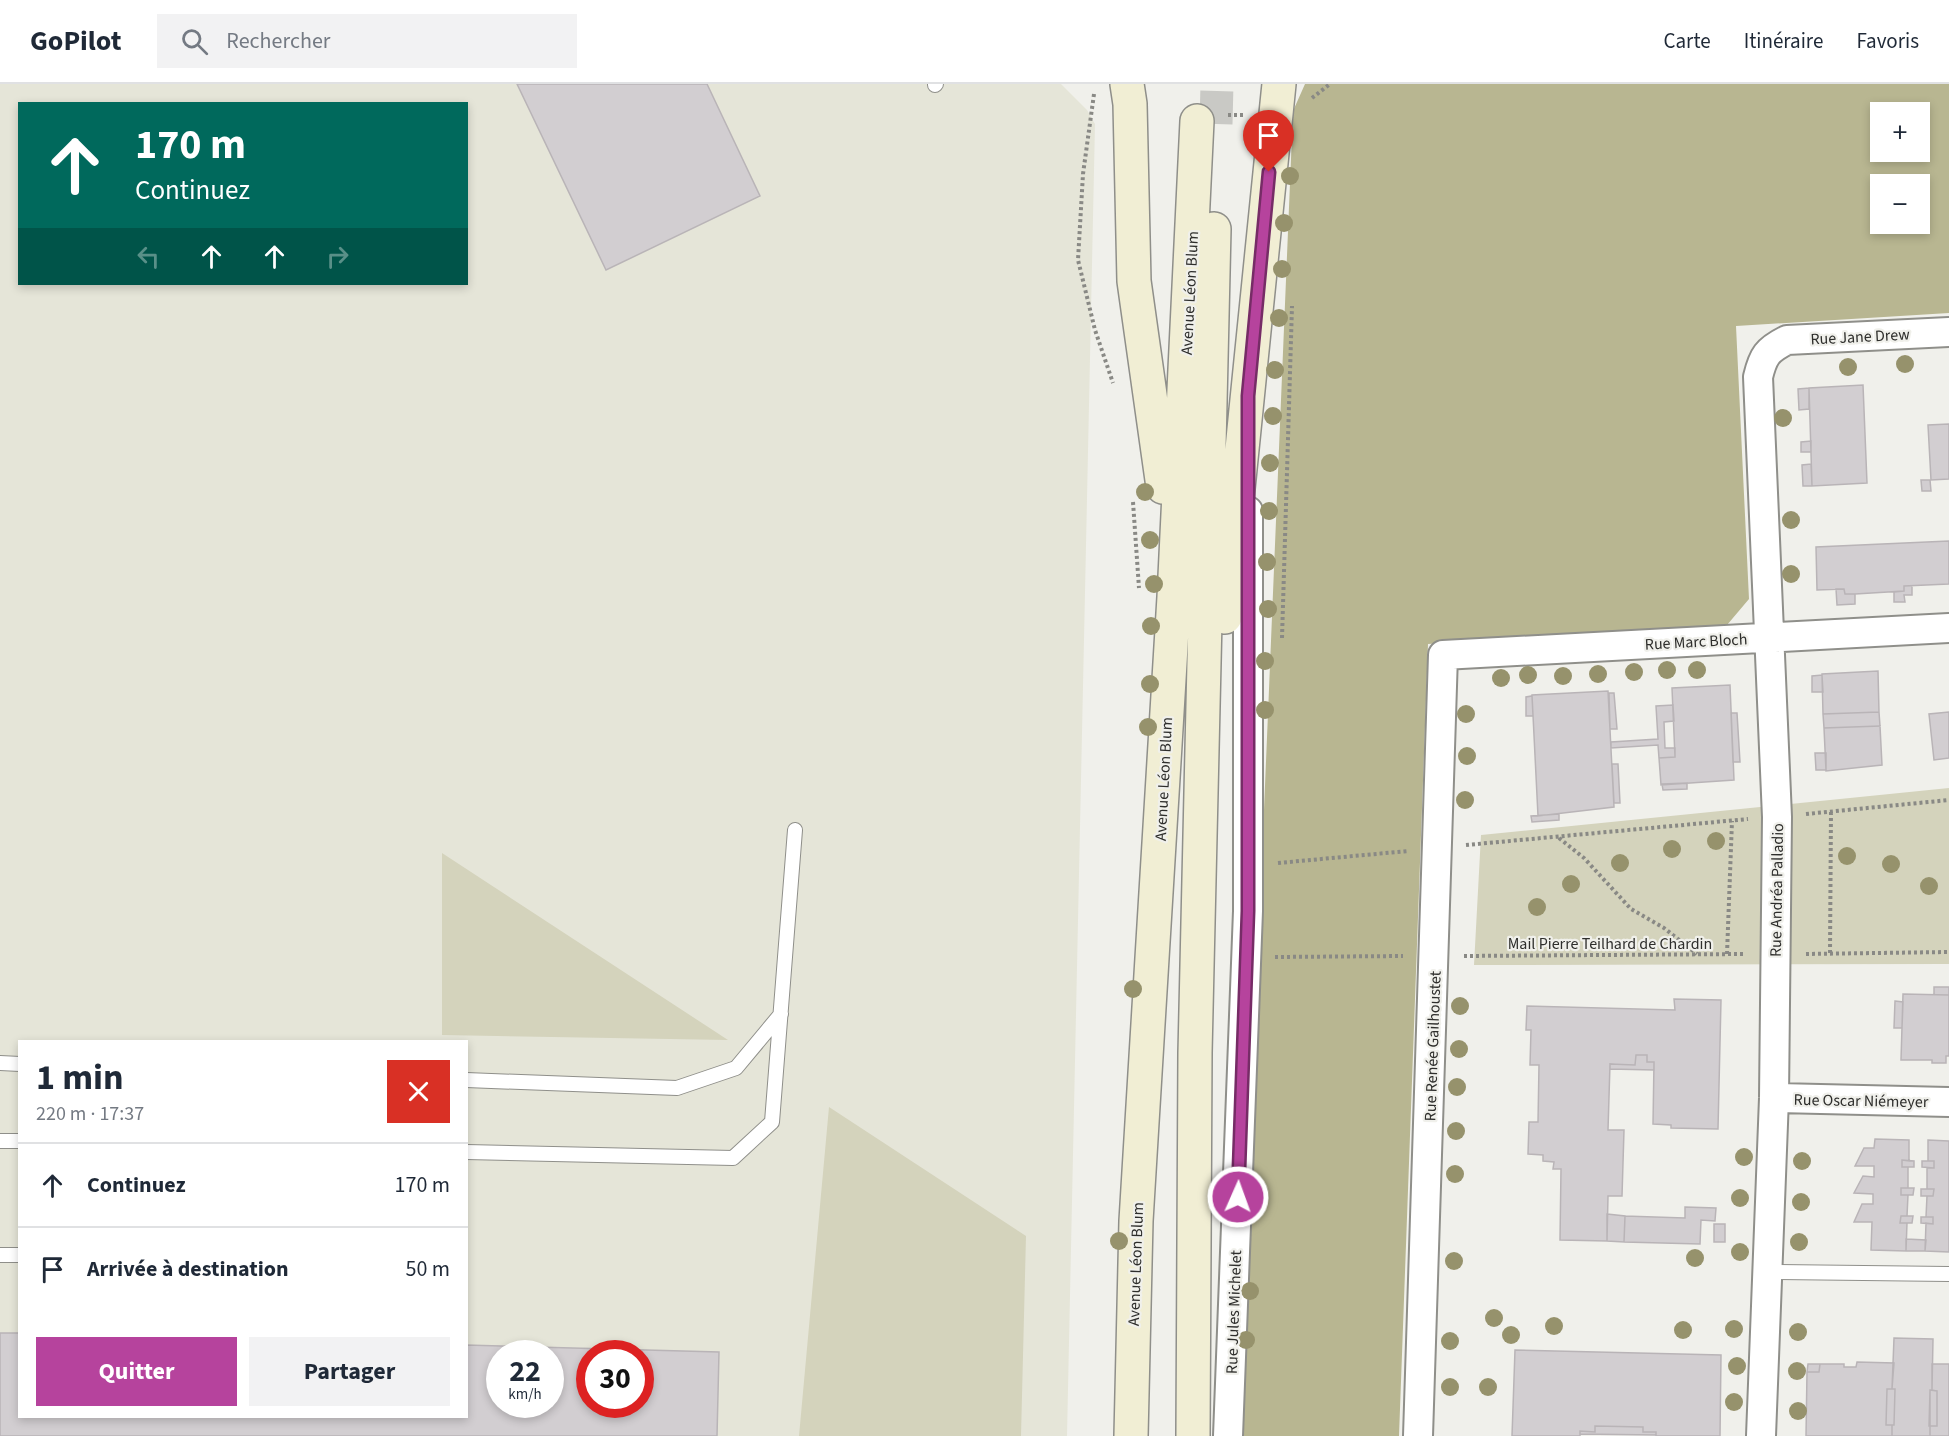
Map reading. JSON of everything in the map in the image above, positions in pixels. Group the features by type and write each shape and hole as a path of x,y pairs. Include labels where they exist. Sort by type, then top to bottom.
{"main road":[{"path":"1127,84 1130,104 1134,281 1162,470 1174,597"},
{"path":"1195,1053 1225,607 1279,84"},
{"name":"Avenue Léon Blum","path":"1131,1436 1136,1221 1174,597 1207,122 1206,557 1195,1053 1193,1436"}],"street":[{"name":"Rue Jane Drew","path":"1772,347 1787,340 1801,338 1949,332"},
{"name":"Rue Andréa Palladio","path":"1761,1436 1774,1098 1777,817 1758,377 1762,360 1772,347"},
{"name":"Rue Jules Michelet","path":"1228,1436 1248,911 1248,396"},
{"name":"Rue Marc Bloch","path":"1443,655 1949,628"},
{"name":"Rue Renée Gailhoustet","path":"1418,1436 1443,655"},
{"name":"Rue Oscar Niémeyer","path":"1774,1098 1949,1102"}],"lane":[{"path":"1206,557 1233,536"},
{"path":"468,1152 733,1158 772,1122 795,830"},
{"path":"468,1080 677,1088 736,1068 780,1014"},
{"path":"0,1063 18,1064"},
{"path":"0,1141 18,1141"},
{"path":"0,1255 18,1256"},
{"path":"1768,1272 1949,1274"}],"path":[{"path":"1096,84 1091,106 1083,174 1078,260 1095,330 1114,386"},
{"path":"1311,99 1330,84"},
{"path":"1133,493 1139,592"},
{"path":"1274,863 1949,801"},
{"path":"1830,953 1831,811"},
{"path":"1727,954 1732,821"},
{"path":"1558,837 1584,858 1631,909 1664,928 1698,955"},
{"name":"Mail Pierre Teilhard de Chardin","path":"1271,957 1949,952"}],"shaded area":[{"path":"0,84 1061,84 1087,110 1095,124 1067,1436 0,1436"},
{"path":"1305,84 1949,84 1949,313 1736,326 1749,599 1727,625 1428,644 1399,1436 1238,1436 1293,111"}],"green space":[{"path":"1949,788 1949,964 1474,965 1481,835"},
{"path":"442,853 728,1040 442,1035"},
{"path":"829,1107 1026,1236 1021,1436 799,1436"}],"building":[{"path":"517,84 707,84 760,196 606,270"},
{"path":"1863,385 1867,483 1812,486 1809,388"},
{"path":"1809,388 1809,409 1799,410 1798,389"},
{"path":"1949,424 1949,479 1931,480 1928,425"},
{"path":"1811,441 1811,452 1801,452 1801,442"},
{"path":"1811,464 1812,486 1803,486 1802,465"},
{"path":"1921,480 1930,480 1931,491 1922,491"},
{"path":"1949,541 1949,584 1904,586 1904,591 1855,594 1845,594 1844,589 1817,590 1816,547"},
{"path":"1904,586 1912,586 1912,595 1904,595 1905,602 1894,602 1894,592 1904,591"},
{"path":"1836,589 1844,589 1845,594 1855,594 1855,604 1837,605"},
{"path":"1878,671 1879,712 1823,714 1822,674"},
{"path":"1822,675 1823,692 1812,692 1812,676"},
{"path":"1730,685 1734,780 1661,785 1659,758 1675,757 1672,688"},
{"path":"1608,691 1614,807 1538,816 1532,695"},
{"path":"1609,693 1614,693 1617,729 1610,729"},
{"path":"1532,696 1533,716 1526,716 1526,697"},
{"path":"1673,705 1674,721 1664,722 1665,748 1675,748 1675,757 1659,758 1658,745 1611,748 1611,742 1658,739 1656,706"},
{"path":"1879,712 1880,726 1824,728 1823,714"},
{"path":"1949,712 1949,758 1934,760 1929,714"},
{"path":"1731,713 1737,713 1740,762 1733,762"},
{"path":"1880,726 1882,765 1826,771 1824,728"},
{"path":"1815,753 1826,753 1826,770 1816,770"},
{"path":"1612,764 1618,764 1620,803 1614,803"},
{"path":"1687,783 1687,789 1663,790 1662,784"},
{"path":"1559,814 1559,820 1532,822 1531,816"},
{"path":"1934,987 1949,987 1949,995 1934,995"},
{"path":"1903,994 1949,995 1949,1056 1946,1056 1946,1063 1932,1063 1932,1060 1901,1060"},
{"path":"1674,999 1721,1000 1718,1129 1671,1128 1671,1125 1653,1124 1654,1062 1647,1062 1647,1055 1636,1055 1635,1065 1610,1064 1608,1130 1624,1130 1622,1196 1608,1196 1607,1241 1560,1240 1561,1169 1553,1169 1554,1162 1543,1161 1543,1155 1528,1154 1529,1122 1538,1122 1539,1065 1530,1065 1531,1030 1526,1030 1527,1006 1675,1010"},
{"path":"1895,1001 1903,1002 1902,1028 1894,1028"},
{"path":"1636,1055 1647,1055 1647,1062 1654,1062 1654,1070 1610,1069 1610,1064 1635,1065"},
{"path":"1875,1139 1909,1140 1909,1161 1902,1160 1902,1167 1908,1167 1908,1188 1901,1188 1901,1195 1908,1195 1907,1216 1901,1216 1900,1223 1907,1223 1906,1251 1871,1250 1872,1222 1854,1222 1862,1204 1873,1204 1873,1194 1854,1193 1863,1176 1874,1177 1874,1166 1855,1166 1864,1148 1874,1148"},
{"path":"1928,1140 1949,1141 1949,1252 1925,1251 1926,1223 1933,1224 1933,1217 1926,1217 1927,1196 1933,1196 1934,1189 1927,1189 1927,1168 1934,1168 1934,1161 1928,1161"},
{"path":"1902,1160 1914,1161 1914,1167 1902,1167"},
{"path":"1922,1161 1934,1161 1934,1168 1922,1167"},
{"path":"1901,1188 1914,1188 1913,1195 1901,1195"},
{"path":"1921,1189 1934,1189 1933,1196 1921,1196"},
{"path":"1685,1207 1716,1208 1715,1221 1701,1220 1700,1244 1624,1242 1625,1216 1685,1218"},
{"path":"1607,1214 1625,1216 1624,1242 1607,1241"},
{"path":"1901,1216 1913,1216 1912,1223 1900,1223"},
{"path":"1921,1217 1933,1217 1933,1224 1921,1223"},
{"path":"1714,1224 1725,1224 1725,1242 1714,1242"},
{"path":"1906,1239 1926,1240 1925,1251 1906,1251"},
{"path":"0,1333 18,1333 18,1418 468,1418 468,1345 486,1346 486,1418 564,1418 564,1348 576,1348 576,1418 654,1418 654,1350 719,1352 717,1436 0,1436"},
{"path":"1894,1338 1933,1339 1930,1436 1892,1436 1895,1389 1892,1389"},
{"path":"1515,1350 1721,1355 1720,1436 1656,1436 1656,1432 1643,1432 1643,1427 1595,1426 1595,1432 1580,1431 1580,1436 1512,1436"},
{"path":"1857,1362 1894,1363 1892,1389 1887,1389 1886,1425 1892,1425 1892,1436 1806,1436 1807,1372 1819,1372 1820,1364 1844,1364 1844,1367 1856,1367"},
{"path":"1808,1364 1820,1364 1819,1372 1807,1372"},
{"path":"1932,1364 1949,1364 1949,1436 1930,1436 1930,1426 1937,1426 1937,1391 1932,1390"},
{"path":"1887,1389 1895,1389 1894,1425 1886,1425"},
{"path":"1930,1390 1937,1391 1937,1426 1929,1426"},
{"path":"1595,1426 1643,1427 1643,1432 1656,1432 1656,1435 1580,1434 1580,1431 1595,1432"}],"tunnel":[{"path":"1216,124 1217,84"}],"route":[{"path":"1238,1197 1248,911 1248,396 1269,172"}]}
